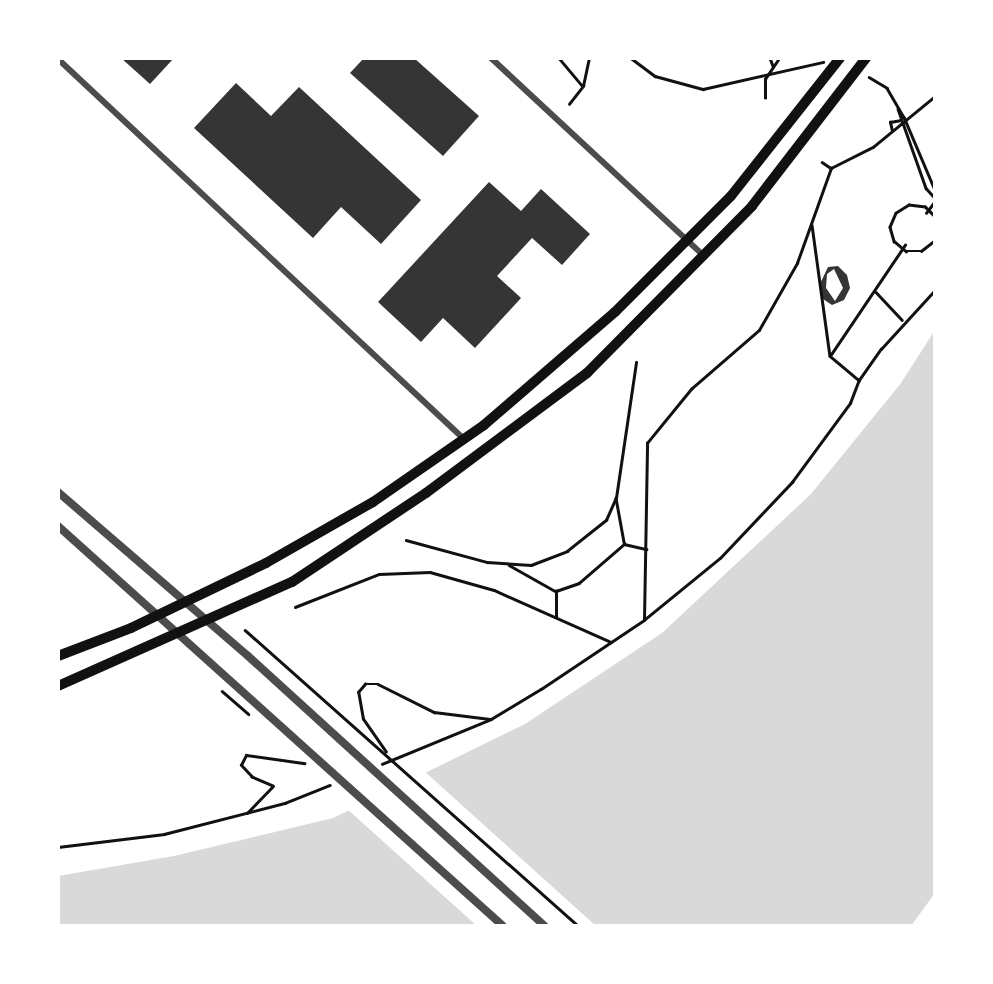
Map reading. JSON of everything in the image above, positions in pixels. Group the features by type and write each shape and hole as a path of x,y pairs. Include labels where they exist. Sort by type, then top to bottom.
{"main road":[{"path":"58,687 180,635 292,582 507,435 587,373 704,256 778,175 866,58"},
{"path":"58,656 266,563 361,508 464,439 615,313 732,196 836,61"}],"street":[{"path":"491,58 704,256"},
{"path":"58,60 464,439"},
{"path":"58,492 205,622 248,656 545,926"},
{"path":"58,526 231,678 503,926"}],"path":[{"path":"559,58 583,86"},
{"path":"569,104 583,86 589,58"},
{"path":"631,58 655,76 703,89 774,69 836,61"},
{"path":"770,58 774,69"},
{"path":"765,98 765,79 779,58"},
{"path":"862,74 887,88 935,190"},
{"path":"643,620 647,443 691,389 759,330 797,262 831,168 873,147 935,96"},
{"path":"896,103 926,188 935,199 927,211"},
{"path":"892,131 890,122 901,120"},
{"path":"935,154 935,179"},
{"path":"822,162 831,168"},
{"path":"935,217 909,205 896,212 891,234 904,247 921,251 935,240"},
{"path":"812,221 830,356 859,380"},
{"path":"830,356 876,292 904,247"},
{"path":"375,766 491,719 643,620 720,558 792,482 850,403 859,380 902,321 921,310 935,290"},
{"path":"876,292 902,321"},
{"path":"406,540 506,564 531,565 567,551 606,520 616,498 636,362"},
{"path":"616,498 624,544"},
{"path":"624,544 646,549"},
{"path":"506,564 556,591 579,583 624,544"},
{"path":"295,607 379,575 430,572 494,590 611,642"},
{"path":"556,591 556,617"},
{"path":"245,630 578,926"},
{"path":"390,758 363,719 358,701 365,684 378,684 434,712 491,719"},
{"path":"247,813 273,786 251,777 240,765 246,755 308,764"},
{"path":"58,847 164,834 247,813 337,782"}],"shaded area":[{"path":"935,330 935,893 911,926 58,926 58,876 174,856 333,818 525,724 662,633 811,494 901,383"}],"pier":[{"path":"423,770 596,926 477,926 346,808"}],"building":[{"path":"121,58 174,58 150,84"},
{"path":"364,58 414,58 479,116 443,156 350,73"},
{"path":"236,83 271,116 299,87 421,200 381,244 341,207 313,238 194,128"},
{"path":"489,182 521,211 541,189 590,234 562,265 532,238 497,276 521,298 475,348 443,318 421,342 378,302"},
{"path":"838,266 847,275 850,288 844,300 832,305 823,299 819,286 828,267","holes":["834,269 843,288 835,301 826,288 827,274"]}]}
